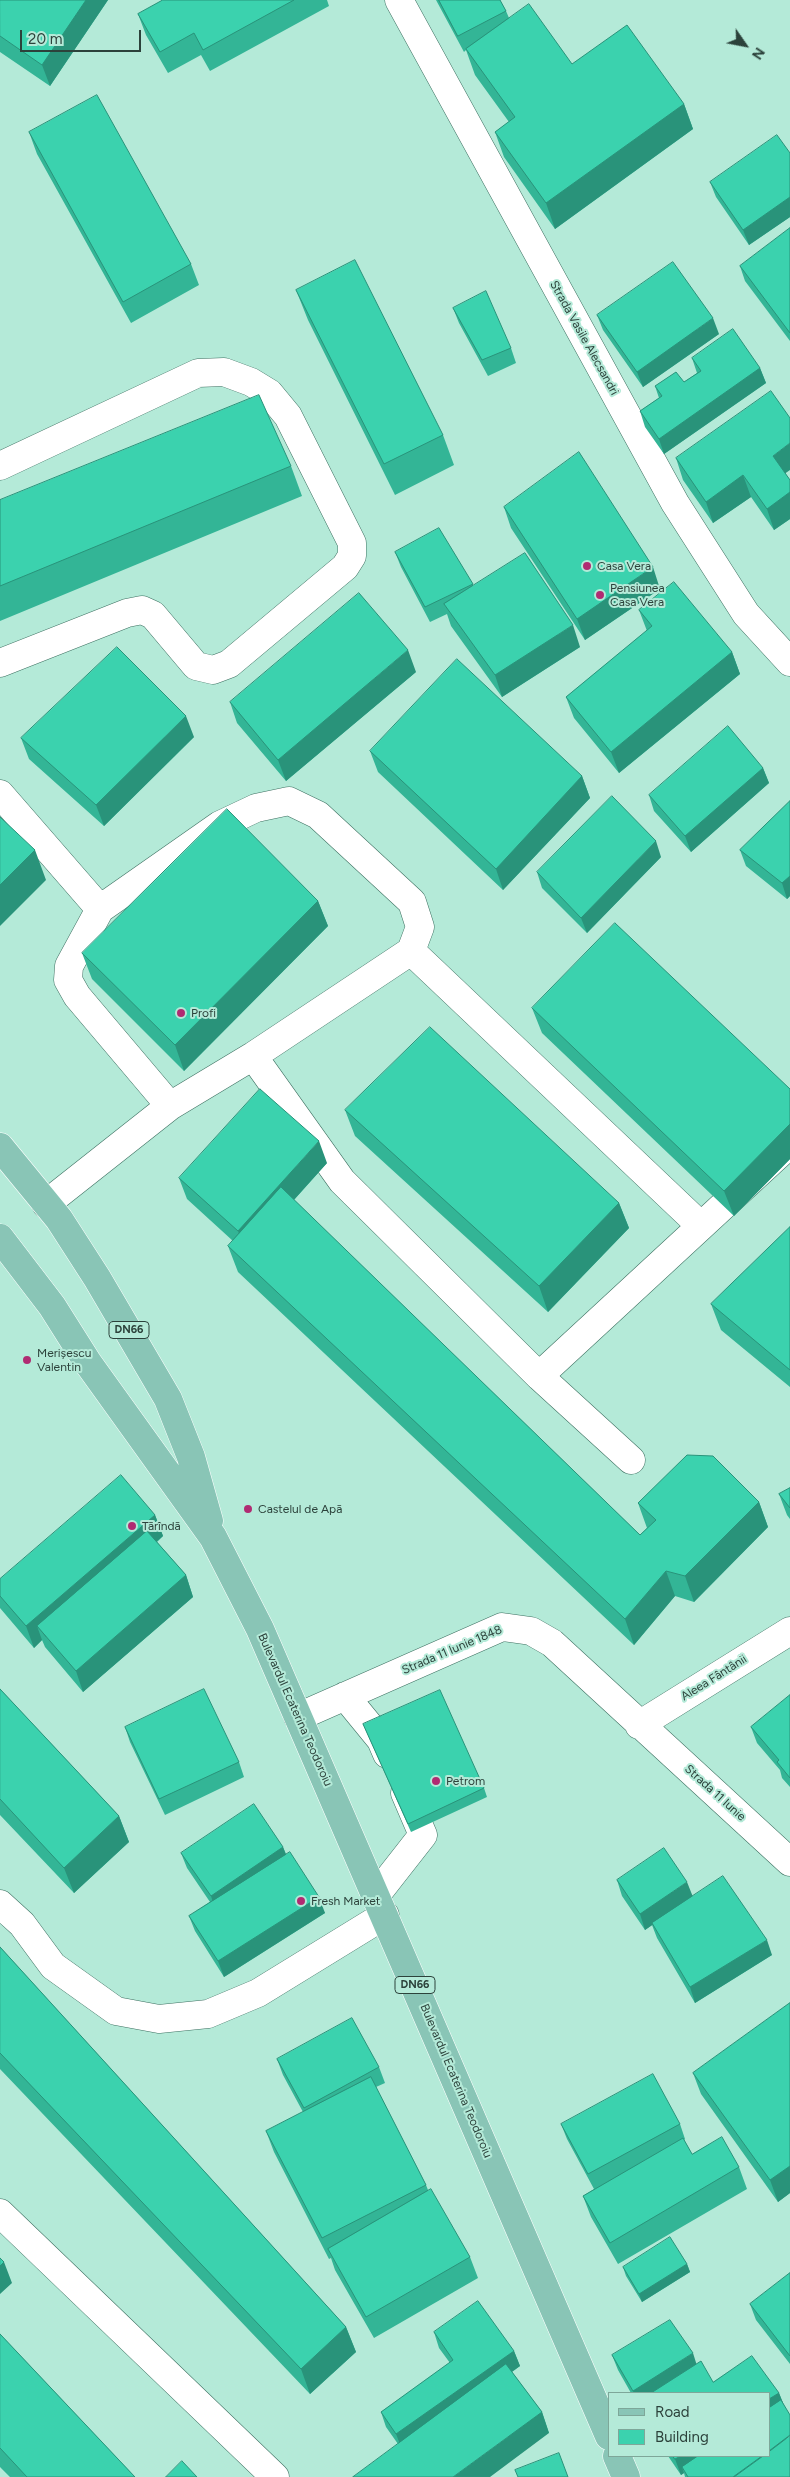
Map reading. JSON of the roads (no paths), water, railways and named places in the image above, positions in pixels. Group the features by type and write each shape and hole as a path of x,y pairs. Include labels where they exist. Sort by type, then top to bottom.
{"main road":[{"name":"Bulevardul Ecaterina Teodoroiu","path":"0,1147 58,1220 97,1278 168,1399 191,1457 213,1537"},
{"name":"Bulevardul Ecaterina Teodoroiu","path":"0,1238 52,1306 88,1363 213,1537 260,1629 381,1905 608,2434"},
{"path":"617,2457 626,2477"}],"street":[{"name":"Strada Vasile Alecsandri","path":"399,0 674,503 746,614 790,662"},
{"path":"0,466 198,373 224,372 251,382 269,393 288,416 352,543 352,556 345,567 229,664 213,670 196,666 153,615 142,610 127,613 0,662"},
{"path":"0,794 100,909"},
{"path":"46,1204 170,1106 253,1056 411,951 420,927 412,902 318,814 290,801 256,808 220,825 100,909 69,966 68,980 77,996 170,1106"},
{"path":"411,951 701,1226"},
{"path":"253,1056 342,1181 539,1376 631,1460"},
{"path":"539,1376 790,1144"},
{"name":"Strada 11 Iunie 1848","path":"298,1717 502,1627 532,1631 552,1644 639,1725"},
{"name":"Aleea Fântânii","path":"639,1725 790,1631"},
{"path":"0,1904 22,1924 53,1966 116,2010 159,2019 208,2014 258,1993 381,1905 423,1835 381,1740 345,1696"},
{"name":"Strada 11 Iunie","path":"639,1725 790,1862"},
{"path":"0,2213 275,2477"}],"place":[{"name":"Casa Vera","path":"587,566"},
{"name":"Pensiunea Casa Vera","path":"600,595"},
{"name":"Profi","path":"181,1013"},
{"name":"Merișescu Valentin","path":"27,1360"},
{"name":"Castelul de Apă","path":"248,1509"},
{"name":"Tărîndă","path":"132,1526"},
{"name":"Petrom","path":"436,1781"},
{"name":"Fresh Market","path":"301,1901"}]}
